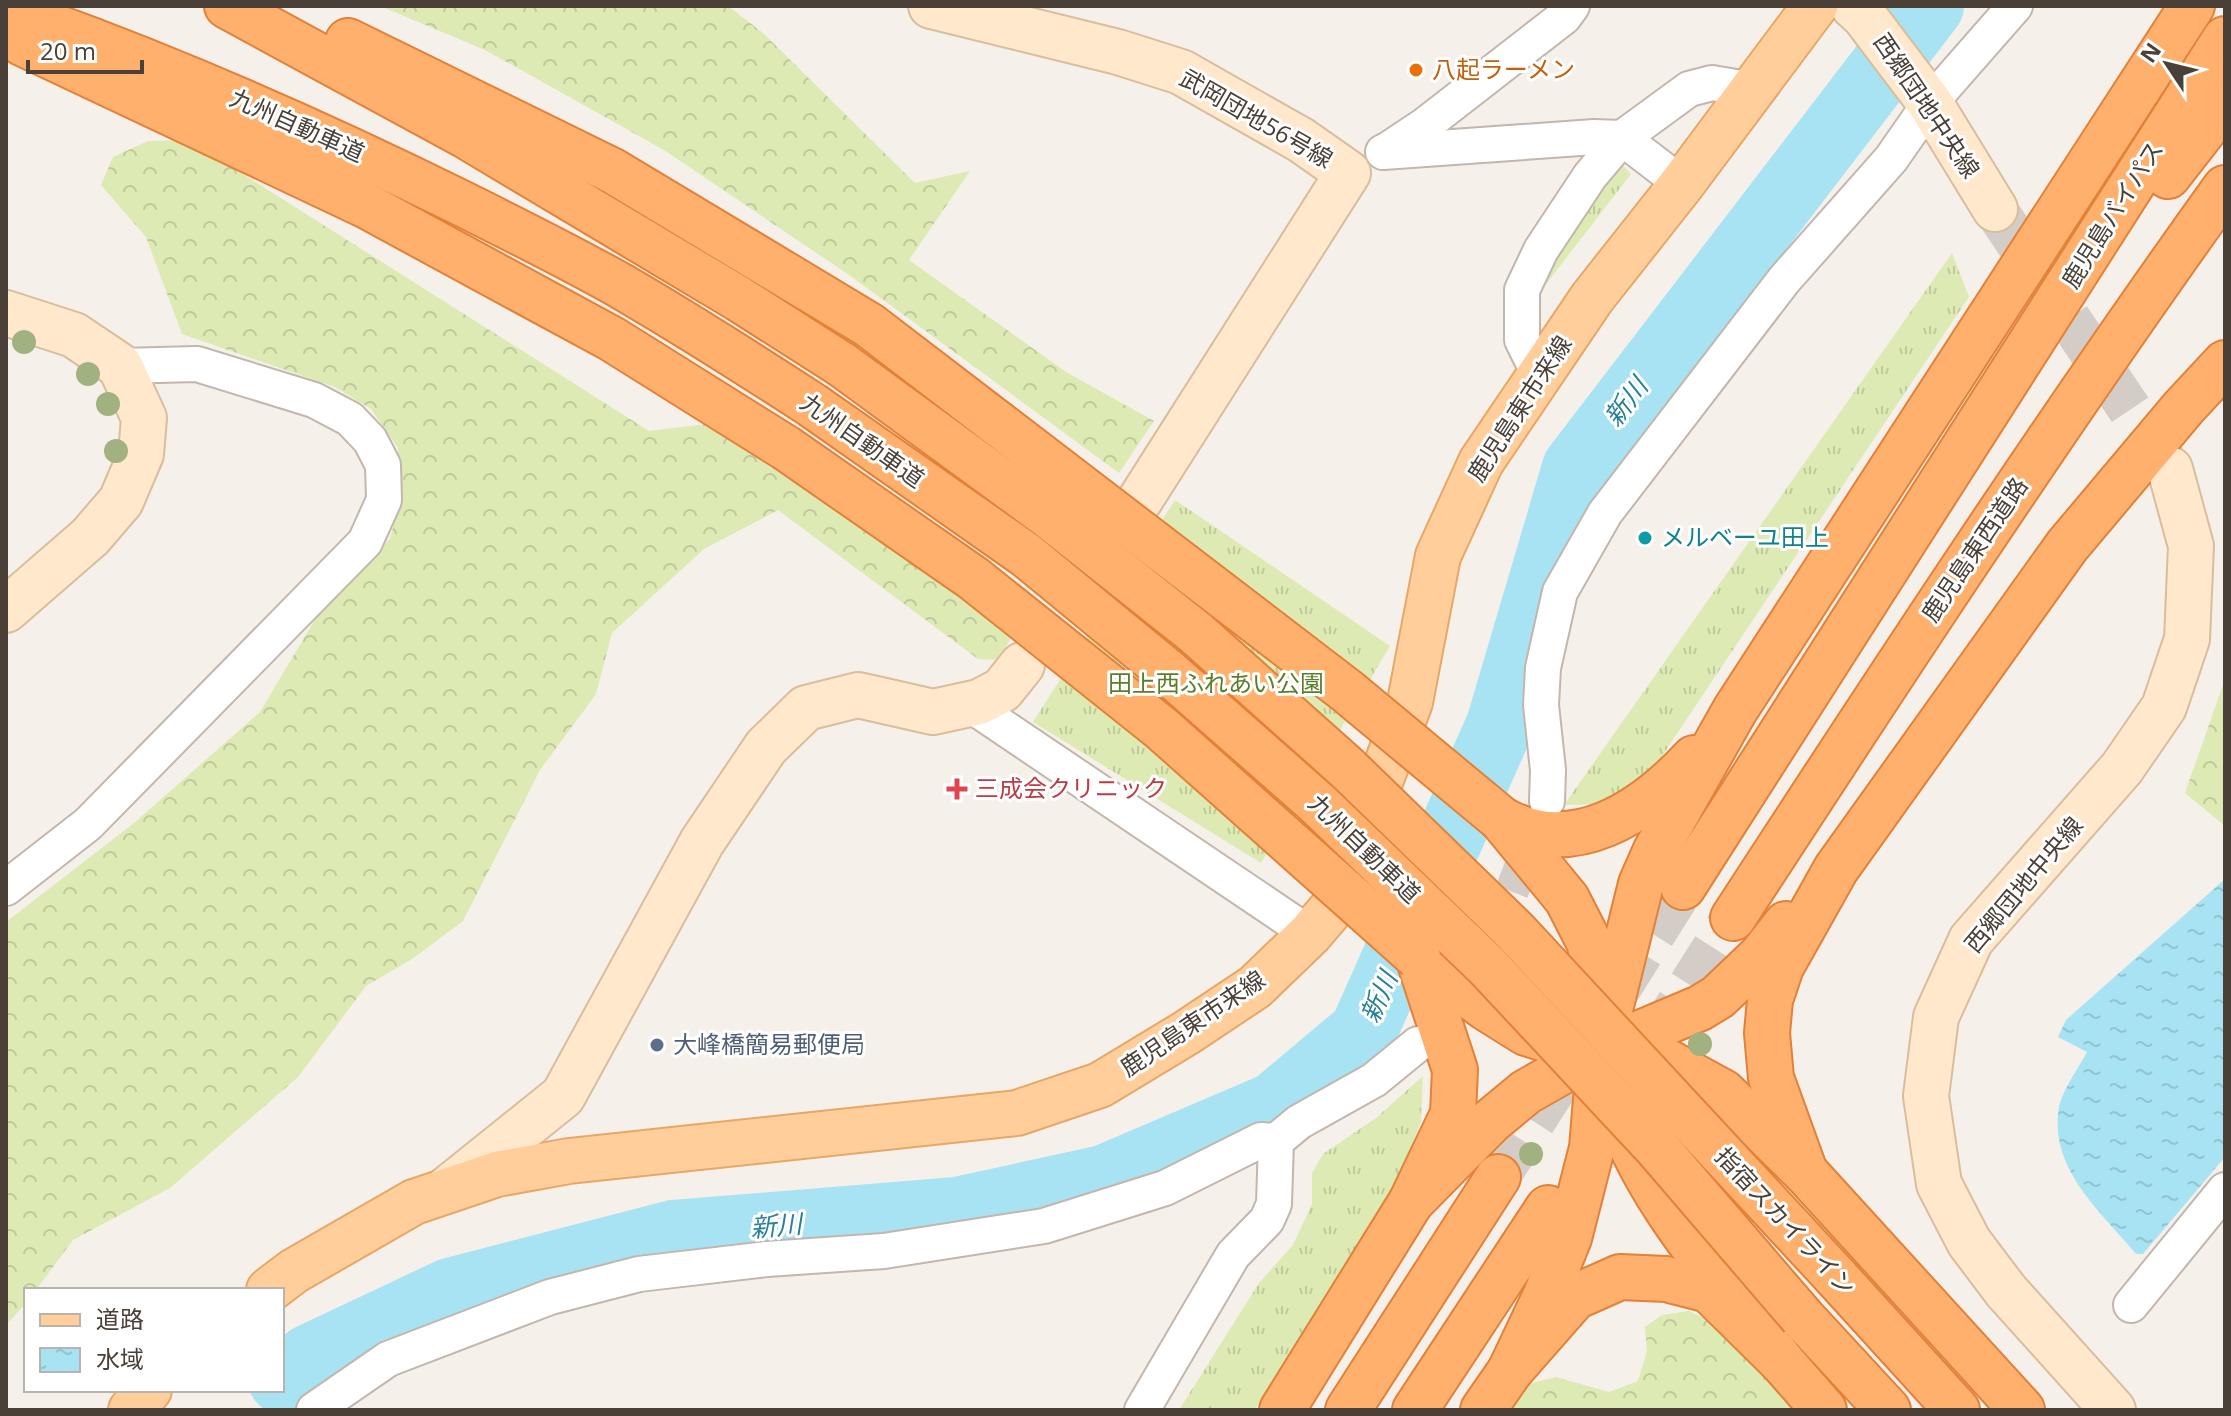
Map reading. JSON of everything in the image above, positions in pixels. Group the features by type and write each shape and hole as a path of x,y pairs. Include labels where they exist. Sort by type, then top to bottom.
{"highway":[{"name":"九州自動車道","path":"227,6 493,152 727,291 841,364 1050,517 1196,633 1359,779 1516,932 1599,1053"},
{"path":"274,6 613,171 869,325 1347,691 1501,819 1516,828 1552,837 1572,835 1611,822 1645,802 1677,776 1735,710"},
{"path":"2115,128 2158,6"},
{"path":"1782,1362 1676,1221 1636,1160 1622,1128 1599,1053 1641,884 1656,850 1735,710 2192,6"},
{"name":"九州自動車道","path":"6,9 134,55 277,115 407,177 618,285 715,342 812,405 1026,555 1167,671 1317,803 1466,945 1599,1053"},
{"path":"6,35 365,205 612,339 786,448 973,578 1149,719 1418,957 1511,1025 1555,1044 1668,1062 1723,1092 1805,1172 2022,1410"},
{"name":"鹿児島バイパス","path":"2002,390 2225,39"},
{"path":"1683,887 2002,390 2225,103"},
{"name":"鹿児島東西道路","path":"1733,918 1900,661 2225,188"},
{"path":"2053,435 2225,236"},
{"path":"2184,407 2225,345"},
{"path":"1411,1202 1491,1121 1526,1092 1599,1053 1700,1008 1718,997 1760,957 1836,869 2067,546 2225,363"},
{"path":"1501,819 1567,899 1590,944 1599,1053 1592,1148 1569,1238 1510,1371"},
{"path":"1805,1172 1771,1078 1767,1033 1770,1000 1781,967 1836,869"},
{"path":"1282,1410 1411,1202 1453,1114 1455,1070 1418,957"},
{"name":"指宿スカイライン","path":"1599,1053 1836,1277 1957,1410"},
{"name":"指宿スカイライン","path":"1599,1053 1656,1147 1802,1317 1888,1410"},
{"path":"1348,1410 1498,1177"},
{"path":"1415,1410 1548,1208"},
{"path":"1483,1410 1510,1371 1575,1297 1620,1277 1666,1279 1709,1290 1782,1362 1824,1410"}],"main road":[{"name":"鹿児島東市来線","path":"272,1288 294,1271 414,1202 497,1174 569,1161 1017,1113 1100,1085 1255,987 1333,907 1410,702 1438,556 1481,462 1592,298 1815,6"},
{"path":"131,1410 147,1392"}],"street":[{"name":"武岡団地56号線","path":"931,6 1118,52 1181,72 1301,140 1366,163"},
{"path":"1140,500 1366,163 1425,125 1564,17 1572,6"},
{"path":"1547,801 1548,770 1541,705 1543,668 1560,592 1605,513 1784,280 1891,159 1922,94 2015,6"},
{"name":"西郷団地中央線","path":"1858,11 1922,94 1995,209"},
{"path":"1540,376 1522,340 1522,290 1541,250 1590,176 1622,138 1689,89 1712,83 1753,90"},
{"path":"1366,163 1594,137 1622,138 1682,184"},
{"path":"6,313 74,335 120,366 144,418 141,454 121,501 90,537 6,610"},
{"path":"6,888 88,824 365,542 384,500 383,465 370,440 350,419 314,400 197,364 120,366"},
{"name":"西郷団地中央線","path":"2113,1410 2006,1291 1969,1242 1939,1184 1926,1096 1936,1017 1971,940 2122,768 2164,707 2187,639 2191,546 2170,469"},
{"path":"445,1190 563,1096 702,842 766,747 806,708 858,695 933,712 969,704 1002,690 1022,665"},
{"path":"969,704 1310,934"},
{"path":"314,1410 388,1359 550,1297 639,1274 767,1259 884,1251 1044,1226 1165,1188 1261,1140 1276,1141 1299,1122 1374,1080 1418,1044"},
{"path":"1142,1410 1233,1255 1267,1220 1274,1204 1276,1141"},
{"path":"2131,1305 2225,1190"}],"green space":[{"path":"380,6 728,6 763,33 915,183 970,171 909,260 1066,372 1154,421 1119,473 852,277 664,150 485,50"},
{"path":"189,140 649,431 715,423 1015,630 999,660 978,659 778,510 704,549 612,633 596,694 540,770 463,921 412,959 366,986 298,1077 170,1188 73,1240 37,1288 24,1288 24,1305 6,1325 6,922 134,823 260,712 323,606 390,539 401,496 398,448 371,409 335,387 182,334 146,237 101,185 113,157 148,141"},
{"path":"1615,166 1624,167 1631,174 1533,301 1550,259"},
{"path":"1952,253 1969,297 1648,777 1609,804 1564,805"},
{"name":"田上西ふれあい公園","path":"1175,500 1390,646 1261,863 1033,722"},
{"path":"2225,679 2225,826 2185,793"},
{"path":"1423,1076 1421,1121 1401,1174 1255,1410 1179,1410 1259,1283 1293,1245 1312,1204 1312,1173 1323,1154 1376,1118"},
{"path":"1689,1311 1714,1323 1794,1410 1510,1410 1528,1384 1556,1377 1609,1392 1638,1381 1647,1351 1645,1327 1662,1315"}],"water":[{"path":"2225,879 2225,1157 2143,1254 2136,1254 2080,1188 2061,1150 2059,1107 2087,1052 2058,1037 2066,1020"}],"waterway":[{"name":"新川","path":"284,1378 310,1358 450,1292 674,1234 957,1211 1104,1179 1275,1106 1363,1032 1500,725 1576,468 1930,6"}],"tunnel":[{"path":"1995,209 2170,469"},
{"path":"1493,939 1535,832"},
{"path":"1618,990 1683,887"},
{"path":"1655,1041 1733,918"},
{"path":"1498,1177 1574,1058"}],"place":[{"name":"八起ラーメン","path":"1416,70"},
{"name":"メルベーユ田上","path":"1645,538"},
{"name":"三成会クリニック","path":"957,789"},
{"name":"大峰橋簡易郵便局","path":"657,1045"}]}
